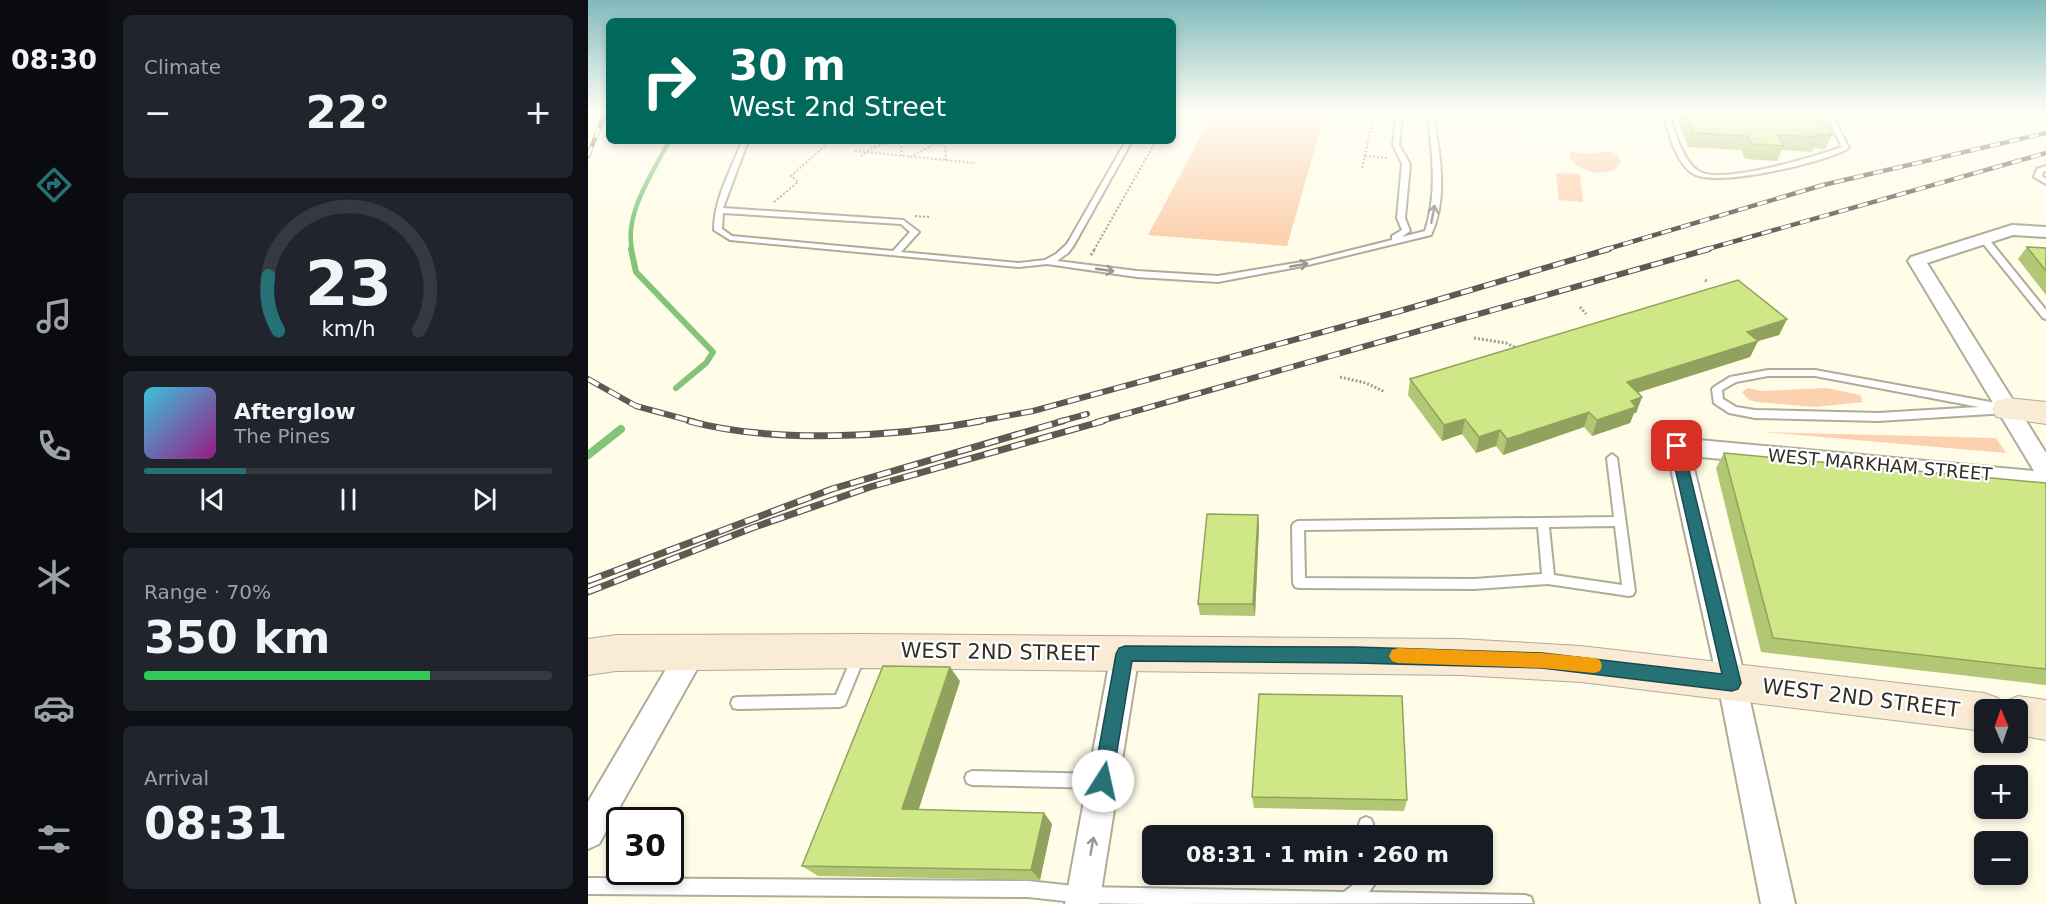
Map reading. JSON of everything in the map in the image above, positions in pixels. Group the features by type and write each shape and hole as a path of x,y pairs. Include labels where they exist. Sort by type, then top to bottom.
{"street":[{"path":"2045,232 2012,230 1917,261 2046,472"},
{"path":"2007,409 2046,412"},
{"name":"WEST MARKHAM STREET","path":"1732,683 1677,446 2046,481"},
{"path":"588,832 692,651"},
{"name":"WEST 2ND STREET","path":"588,657 616,653 692,651 862,651 1356,655 1542,661 1974,711"},
{"path":"1082,899 1125,654"},
{"path":"1732,683 1778,904"},
{"path":"2028,717 2046,720"}],"lane":[{"path":"740,153 719,210 718,230 730,238 1019,265 1047,262 1218,279 1308,263 1428,233 1433,220 1439,165 1437,153"},
{"path":"1047,262 1060,257 1070,245 1122,153"},
{"path":"1390,242 1406,231 1401,218 1407,164 1401,153"},
{"path":"1683,153 1695,173 1704,177 1753,173 1832,153"},
{"path":"2046,168 2040,171 2038,177 2046,183"},
{"path":"719,210 903,222 915,232 896,252"},
{"path":"1984,239 2046,316"},
{"path":"1768,373 1815,373 2007,409 1878,417 1755,414 1733,410 1718,401 1717,389 1733,379 1768,373"},
{"path":"1612,458 1629,591 1548,579 1474,584 1299,583 1298,526 1620,521"},
{"path":"1543,522 1548,579"},
{"path":"738,703 840,701 862,651"},
{"path":"972,778 1103,781"},
{"path":"1345,903 1366,885"},
{"path":"588,886 1028,889 1082,899 1525,903"}],"path":[{"path":"772,204 798,182 791,176 816,153"},
{"path":"861,156 865,153"},
{"path":"876,153 975,163"},
{"path":"910,157 917,153"},
{"path":"945,153 946,160"},
{"path":"1085,267 1149,153"},
{"path":"1362,168 1365,156 1395,158"},
{"path":"1118,193 1125,194"},
{"path":"1580,307 1586,314"},
{"path":"1474,338 1506,343 1523,351"},
{"path":"1340,377 1366,383 1384,392"}],"shaded area":[{"path":"1192,153 1314,153 1287,246 1148,235"},
{"path":"1570,153 1614,153 1621,162 1617,168 1603,173 1588,171 1570,158"},
{"path":"1556,173 1580,174 1583,202 1559,200"},
{"path":"1748,388 1762,391 1826,388 1860,395 1863,402 1815,407 1757,402 1749,400 1742,392"},
{"path":"1763,432 1996,438 2006,453"}],"building":[{"path":"2027,247 2046,248 2046,271"},
{"path":"1738,280 1787,319 1747,332 1758,341 1627,382 1642,397 1631,401 1636,407 1597,420 1589,412 1507,439 1500,430 1479,437 1465,419 1444,425 1410,379"},
{"path":"1724,453 2046,483 2046,669 1773,638"},
{"path":"1207,514 1258,515 1253,604 1198,604"},
{"path":"883,666 950,667 902,809 1044,813 1031,870 802,866"},
{"path":"1259,694 1402,696 1407,800 1252,797"}],"waterway":[{"path":"632,250 632,222 636,208 662,153"},
{"path":"631,249 636,272 713,352 706,363 676,388"},
{"path":"588,455 621,429"}],"railway":[{"path":"1604,250 1823,185 1959,153"},
{"path":"1704,250 2045,153"},
{"path":"974,422 1033,411 1400,311 1609,249"},
{"path":"1097,422 1709,249"},
{"path":"588,379 636,406 695,422"},
{"path":"1058,422 1087,414"},
{"path":"689,421 758,433 835,436 912,431 981,421"},
{"path":"588,581 832,489 1063,421"},
{"path":"588,592 752,528 870,487 1103,421"}],"slow traffic":[{"path":"1398,656 1542,661 1594,666"}],"route":[{"path":"1103,781 1125,654 1460,657 1581,664 1732,683 1677,446"}]}
